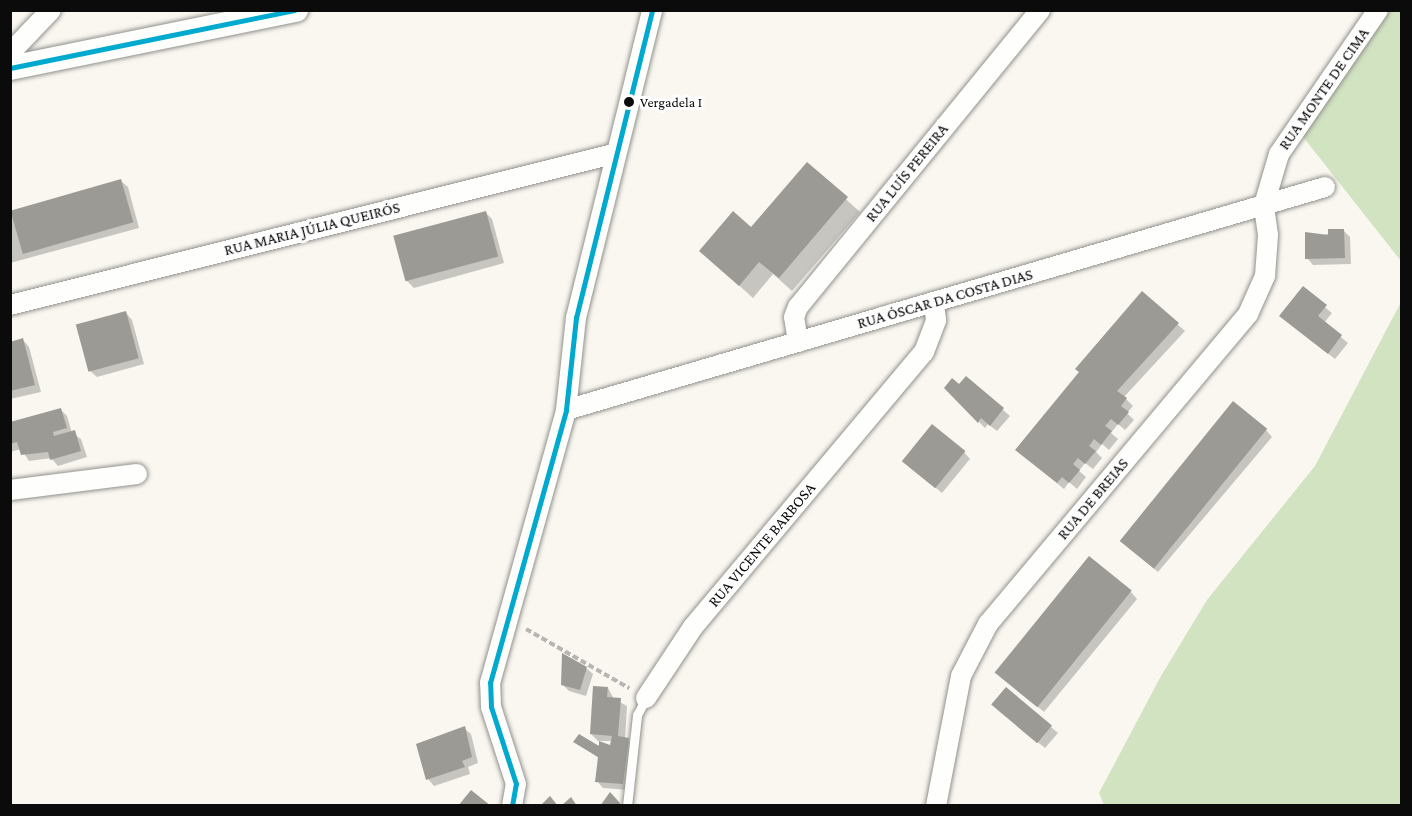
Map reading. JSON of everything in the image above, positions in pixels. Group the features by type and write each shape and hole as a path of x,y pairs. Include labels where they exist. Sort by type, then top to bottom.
{"street":[{"path":"10,53 51,10"},
{"path":"10,68 297,10"},
{"path":"512,806 516,784 491,707 490,683 566,410 576,318 613,154 652,10"},
{"name":"RUA LUÍS PEREIRA","path":"798,342 794,317 798,307 1040,10"},
{"name":"RUA MONTE DE CIMA","path":"1264,205 1279,154 1293,128 1378,10"},
{"name":"RUA MARIA JÚLIA QUEIRÓS","path":"10,305 613,154"},
{"name":"RUA ÓSCAR DA COSTA DIAS","path":"566,410 1325,187"},
{"name":"RUA DE BREIAS","path":"936,806 961,676 988,624 1248,314 1266,266 1264,205"},
{"name":"RUA VICENTE BARBOSA","path":"646,698 693,627 924,352 936,320 934,303"},
{"path":"10,490 137,474"}],"lane":[{"name":"RUA VICENTE BARBOSA","path":"627,806 637,715 646,698"}],"path":[{"path":"507,618 646,698"}],"green space":[{"path":"1386,11 1401,11 1401,261 1300,133"},
{"path":"1401,302 1401,805 1104,805 1099,793 1161,676 1207,600 1315,466"}],"building":[{"path":"807,162 848,197 779,278 759,262 739,286 699,251 733,211 751,227"},
{"path":"121,179 133,222 23,254 10,211"},
{"path":"486,211 498,256 405,281 393,236"},
{"path":"1328,229 1344,229 1345,258 1305,259 1305,232 1328,235"},
{"path":"1303,286 1327,305 1318,316 1342,335 1328,354 1279,316"},
{"path":"1142,291 1179,323 1117,391 1127,398 1121,406 1129,412 1118,425 1111,419 1105,426 1112,431 1101,445 1094,439 1089,446 1096,451 1085,464 1078,458 1073,464 1080,470 1069,483 1062,477 1057,483 1015,450 1079,372 1075,369"},
{"path":"126,311 139,358 88,372 76,324"},
{"path":"23,338 35,385 10,391 10,342"},
{"path":"966,376 1004,408 990,426 981,418 978,423 944,388 952,378 959,384"},
{"path":"1233,401 1267,429 1154,569 1120,541"},
{"path":"61,408 67,428 53,432 54,436 75,430 81,451 50,460 48,452 21,455 17,442 10,444 10,422"},
{"path":"932,424 965,451 935,488 902,461"},
{"path":"1089,556 1132,591 1037,707 995,673"},
{"path":"562,653 587,667 580,690 561,685"},
{"path":"593,686 608,687 607,697 621,698 618,736 629,738 623,784 595,782 598,757 573,742 579,734 599,746 599,741 610,745 612,736 590,734"},
{"path":"1006,687 1052,726 1037,743 991,705"},
{"path":"465,726 472,757 462,761 465,767 426,780 416,744"},
{"path":"471,790 491,806 458,806"},
{"path":"610,792 620,803 621,806 600,806"},
{"path":"550,796 558,806 540,806"},
{"path":"571,797 577,806 561,806"}],"transit line":[{"path":"10,68 294,10"},
{"path":"512,806 516,784 491,707 490,683 566,410 576,318 652,10"}],"place":[{"name":"Vergadela I","path":"629,102"}]}
